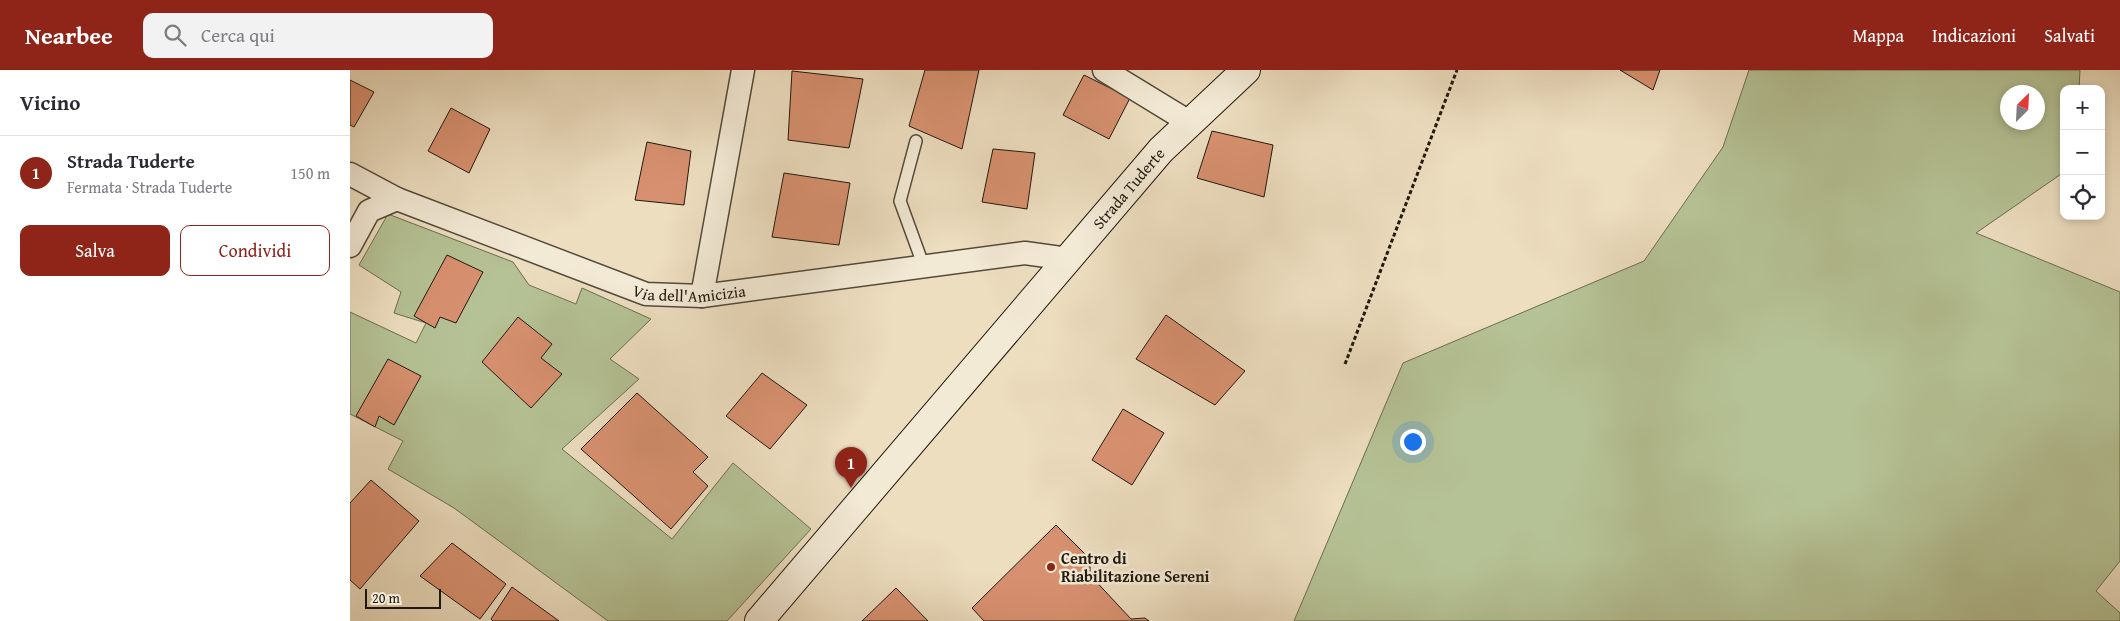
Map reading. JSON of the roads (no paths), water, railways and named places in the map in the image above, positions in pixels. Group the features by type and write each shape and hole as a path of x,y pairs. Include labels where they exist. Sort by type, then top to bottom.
{"main road":[{"name":"Strada Tuderte","path":"759,621 1161,150 1188,122 1246,70"}],"street":[{"path":"702,296 743,70"},
{"path":"1104,70 1188,122"},
{"name":"Via dell'Amicizia","path":"350,174 397,199 646,294 702,296 1025,253 1068,259"},
{"path":"350,246 369,211 397,199"}],"lane":[{"path":"916,141 900,201 924,266"}],"place":[{"name":"Strada Tuderte","path":"851,488"},
{"name":"Centro di Riabilitazione Sereni","path":"1051,567"}]}
